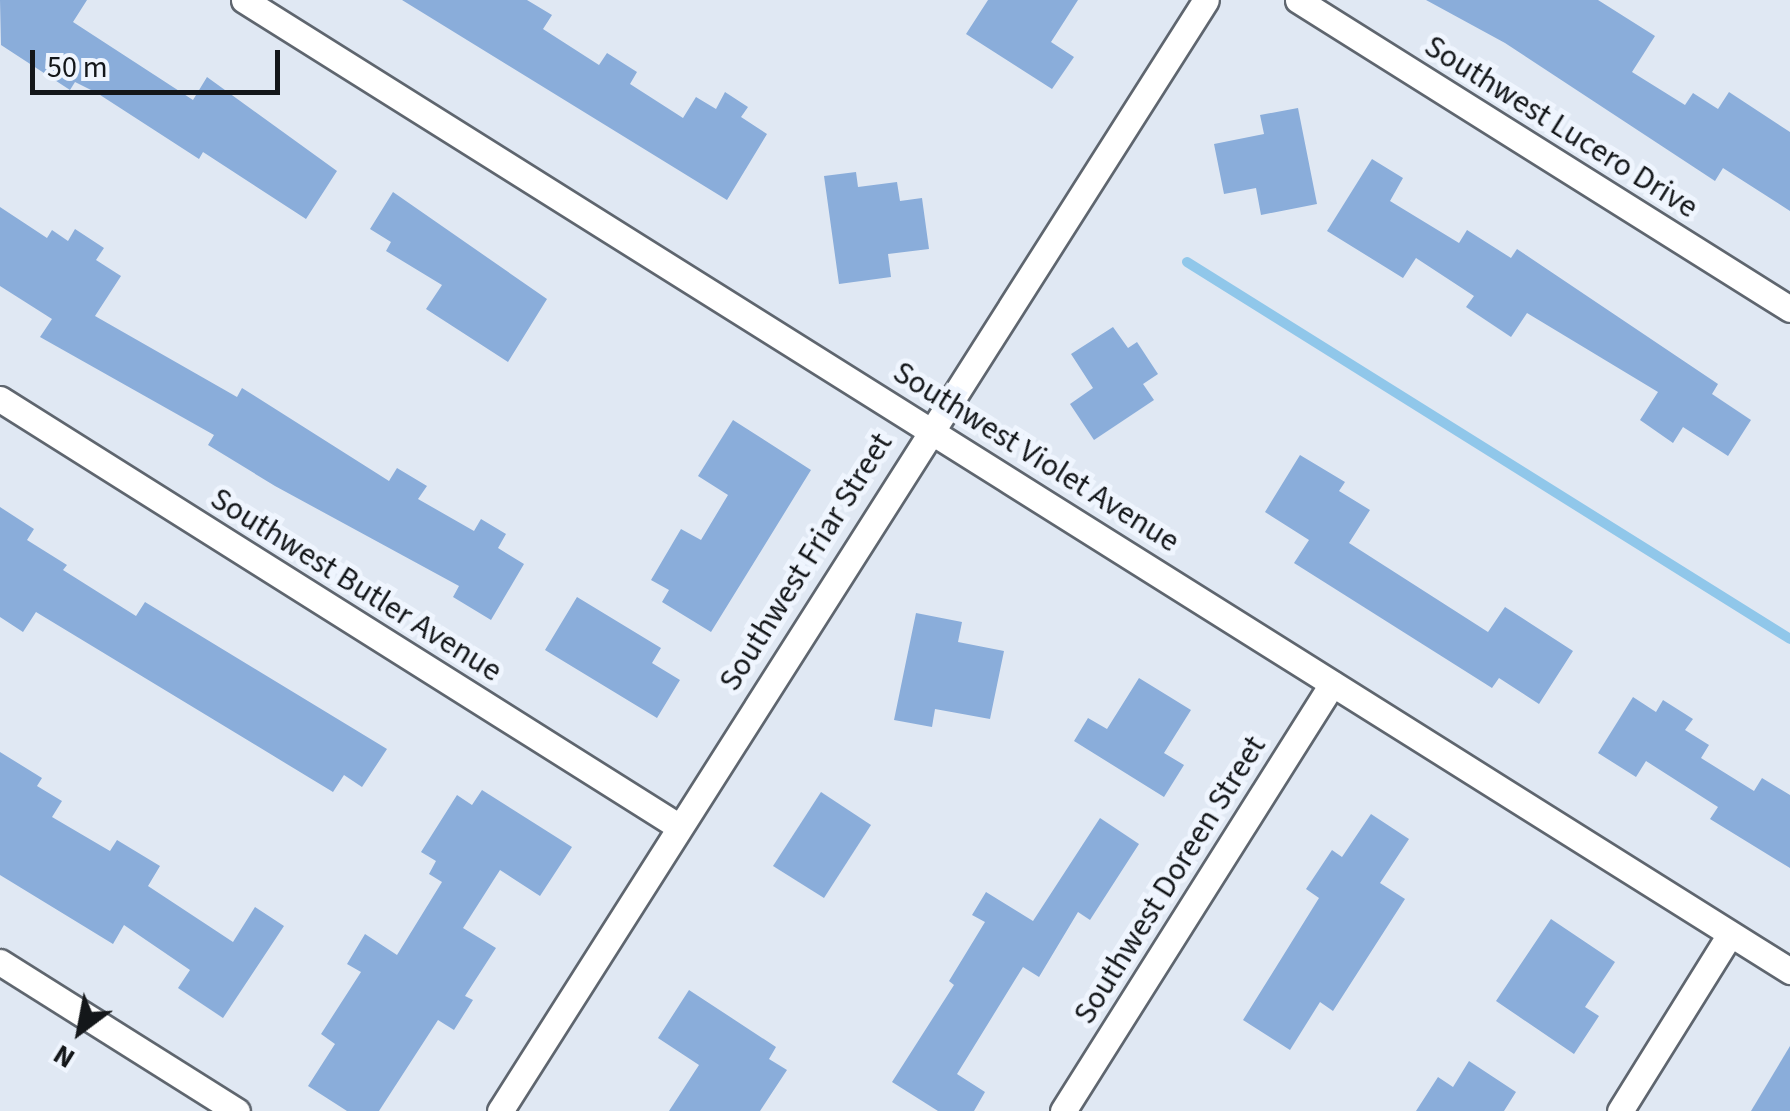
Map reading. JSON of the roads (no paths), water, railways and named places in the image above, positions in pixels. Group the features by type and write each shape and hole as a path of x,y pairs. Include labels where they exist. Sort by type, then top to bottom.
{"street":[{"name":"Southwest Violet Avenue","path":"244,0 930,427 1790,971"},
{"name":"Southwest Friar Street","path":"500,1111 930,427 1206,0"},
{"name":"Southwest Lucero Drive","path":"1298,0 1790,309"},
{"name":"Southwest Butler Avenue","path":"0,400 678,826"},
{"name":"Southwest Doreen Street","path":"1063,1111 1332,684"},
{"path":"1620,1111 1730,934"},
{"path":"0,962 237,1111"}],"waterway":[{"path":"1187,262 1790,639"}]}
